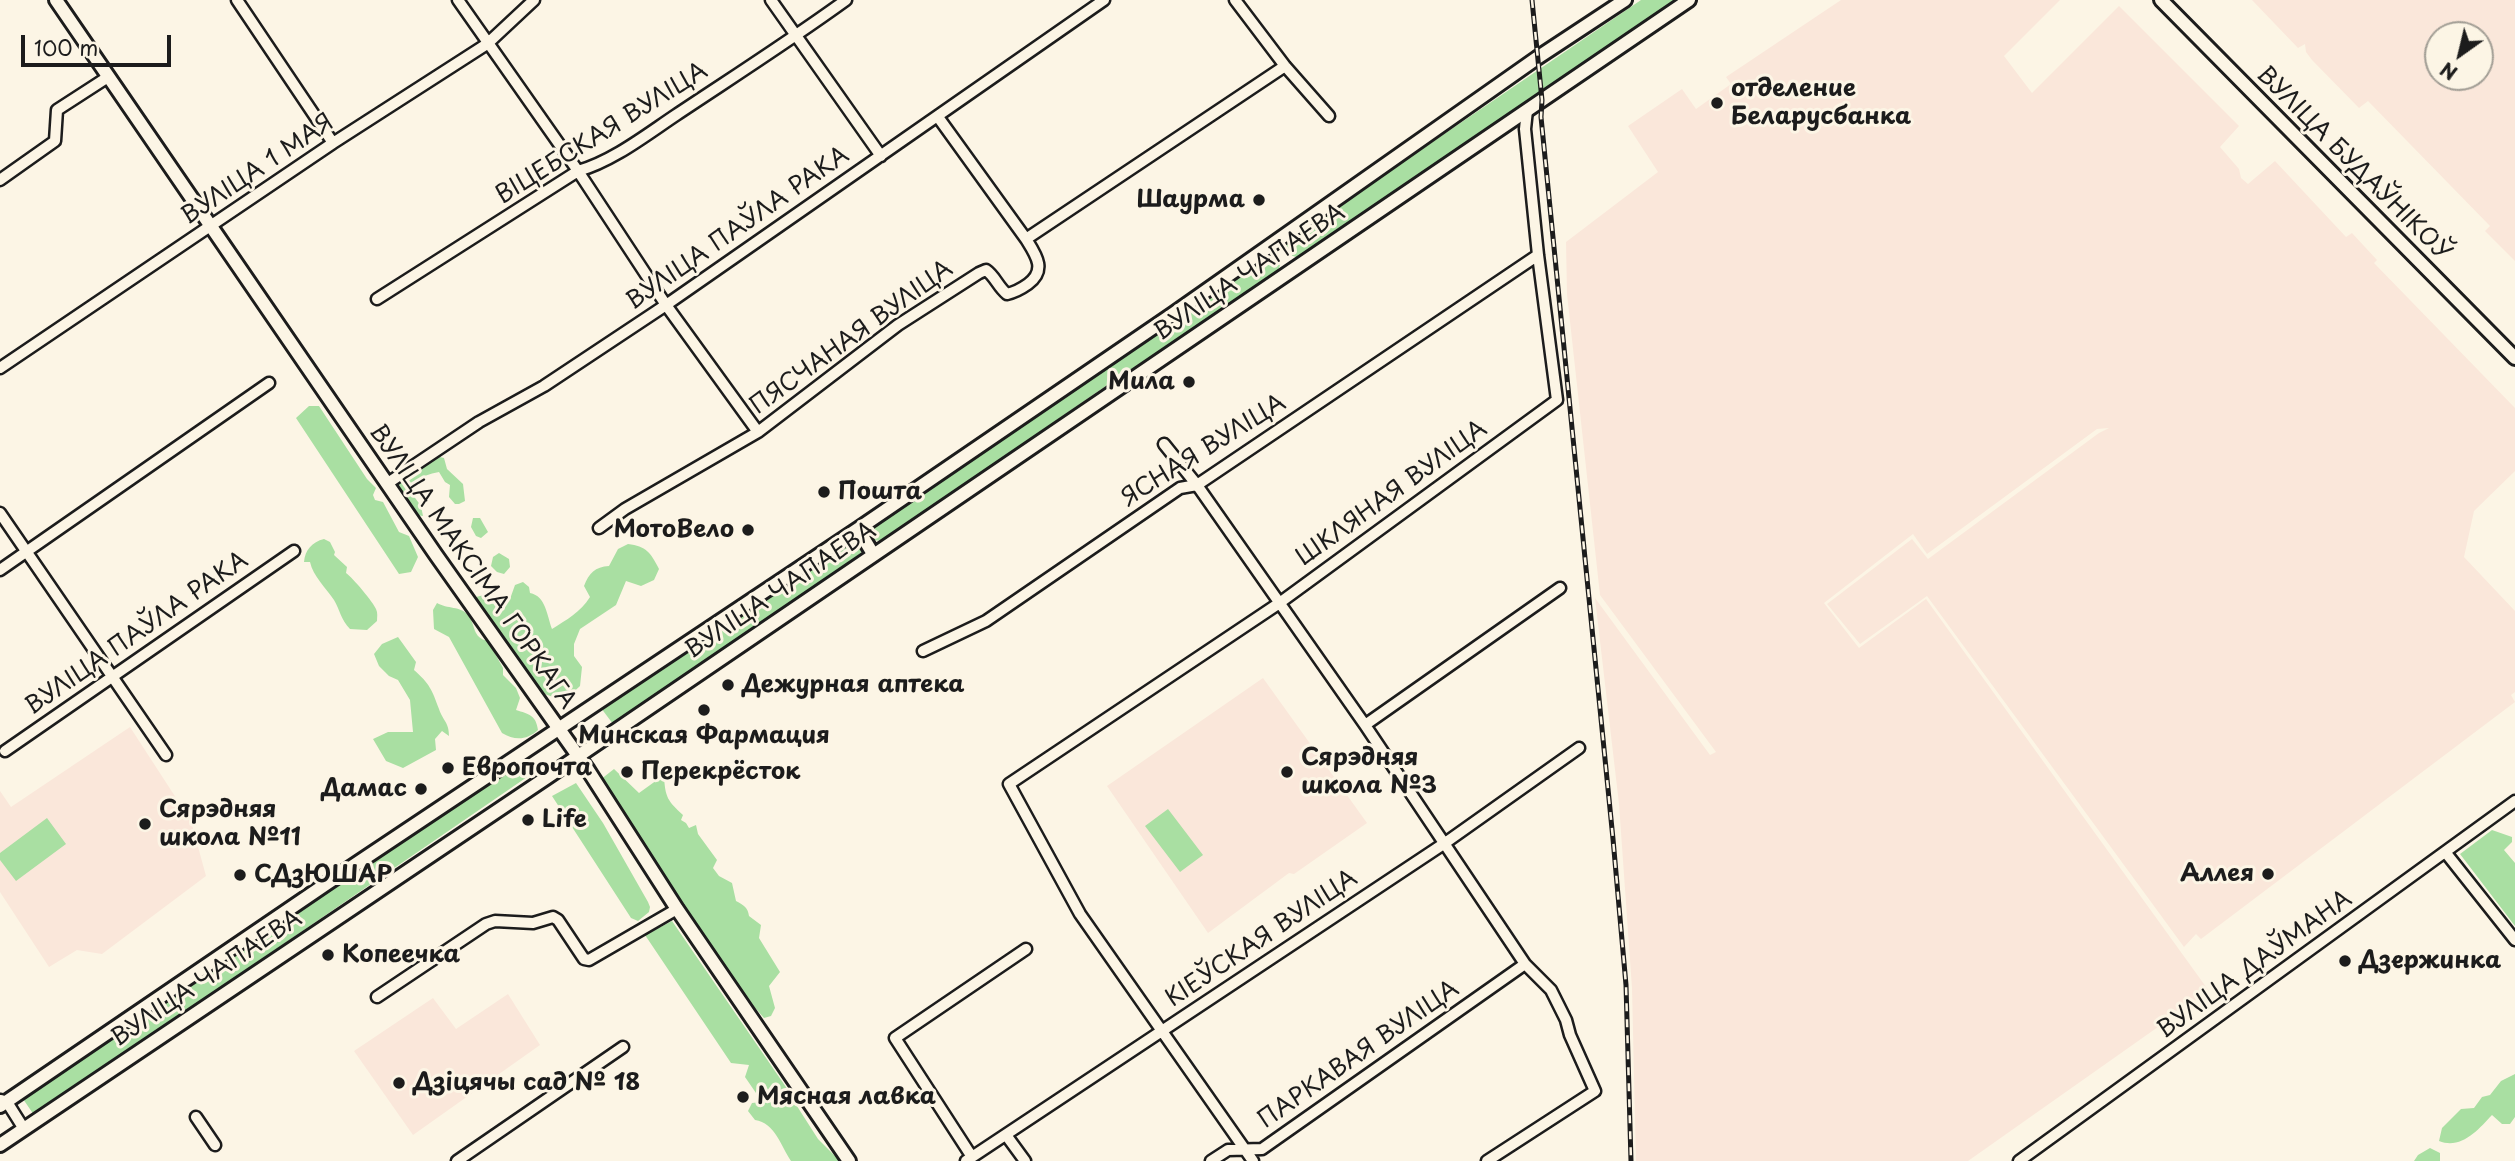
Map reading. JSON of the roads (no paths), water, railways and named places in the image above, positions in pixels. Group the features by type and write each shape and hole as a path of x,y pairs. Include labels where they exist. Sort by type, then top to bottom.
{"main road":[{"name":"ВУЛІЦА МАКСІМА ГОРКАГА","path":"56,0 578,755 677,909 849,1161"},
{"name":"ВУЛІЦА ЧАПАЕВА","path":"2,1103 858,529 1196,299 1537,58 1625,0"},
{"name":"ВУЛІЦА ЧАПАЕВА","path":"0,1145 1689,0"},
{"name":"ВУЛІЦА БУДАЎНІКОЎ","path":"2161,0 2515,358"},
{"path":"858,529 873,554"}],"street":[{"path":"237,0 332,144"},
{"path":"458,0 578,171 666,306 758,432"},
{"name":"ВУЛІЦА 1 МАЯ","path":"0,368 332,144 487,44 534,0"},
{"path":"772,0 881,156"},
{"name":"ВІЦЕБСКАЯ ВУЛІЦА","path":"377,299 578,171 594,166 615,153 796,36 846,0"},
{"name":"ВУЛІЦА ПАЎЛА РАКА","path":"388,482 479,422 544,386 666,306 1104,0"},
{"path":"1235,0 1285,66 1329,117"},
{"path":"937,117 1026,239 1285,66"},
{"path":"0,180 55,141 57,110 108,76"},
{"name":"ШКЛЯНАЯ ВУЛІЦА","path":"1163,1030 1080,914 1009,784 1278,604 1557,400 1538,255 1525,129 1527,110"},
{"name":"ПЯСЧАНАЯ ВУЛІЦА","path":"599,528 625,509 758,432 898,325 979,273 986,270 1007,294 1015,293 1033,280 1039,271 1038,259 1026,239"},
{"name":"ЯСНАЯ ВУЛІЦА","path":"923,650 986,621 1180,488 1197,485 1538,255"},
{"path":"0,570 268,383"},
{"path":"1164,444 1197,485 1365,725 1525,964 1551,990 1566,1020 1595,1091 1487,1161"},
{"path":"0,513 166,755"},
{"name":"ВУЛІЦА ПАЎЛА РАКА","path":"5,751 294,551"},
{"path":"1365,725 1560,588"},
{"name":"КІЕЎСКАЯ ВУЛІЦА","path":"969,1159 1445,843 1579,748"},
{"name":"ВУЛІЦА ДАЎМАНА","path":"2024,1160 2515,801"},
{"path":"2446,853 2515,940"},
{"path":"376,997 486,924 495,921 533,923 553,917 558,920 584,959 589,960 677,909"},
{"path":"969,1159 895,1038 1026,949"},
{"name":"ПАРКАВАЯ ВУЛІЦА","path":"1211,1161 1228,1150 1262,1149 1525,964"},
{"path":"1163,1030 1253,1161"},
{"path":"457,1161 623,1048"},
{"path":"2,1103 24,1129"},
{"path":"196,1117 215,1145"},
{"path":"1006,1135 1025,1161"}],"railway":[{"path":"1532,0 1542,100 1541,117 1626,985 1631,1161"}],"place":[{"name":"отделение Беларусбанка","path":"1717,103"},
{"name":"Шаурма","path":"1259,200"},
{"name":"Мила","path":"1189,382"},
{"name":"Пошта","path":"824,492"},
{"name":"МотоВело","path":"748,530"},
{"name":"Дежурная аптека","path":"728,685"},
{"name":"Минская Фармация","path":"704,710"},
{"name":"Европочта","path":"448,768"},
{"name":"Перекрёсток","path":"627,772"},
{"name":"Сярэдняя школа №3","path":"1287,772"},
{"name":"Дамас","path":"421,789"},
{"name":"Life","path":"528,820"},
{"name":"Сярэдняя школа №11","path":"145,824"},
{"name":"Аллея","path":"2268,874"},
{"name":"СДзЮШАР","path":"240,875"},
{"name":"Копеечка","path":"328,955"},
{"name":"Дзержинка","path":"2345,961"},
{"name":"Дзіцячы сад № 18","path":"399,1083"},
{"name":"Мясная лавка","path":"743,1097"}]}
